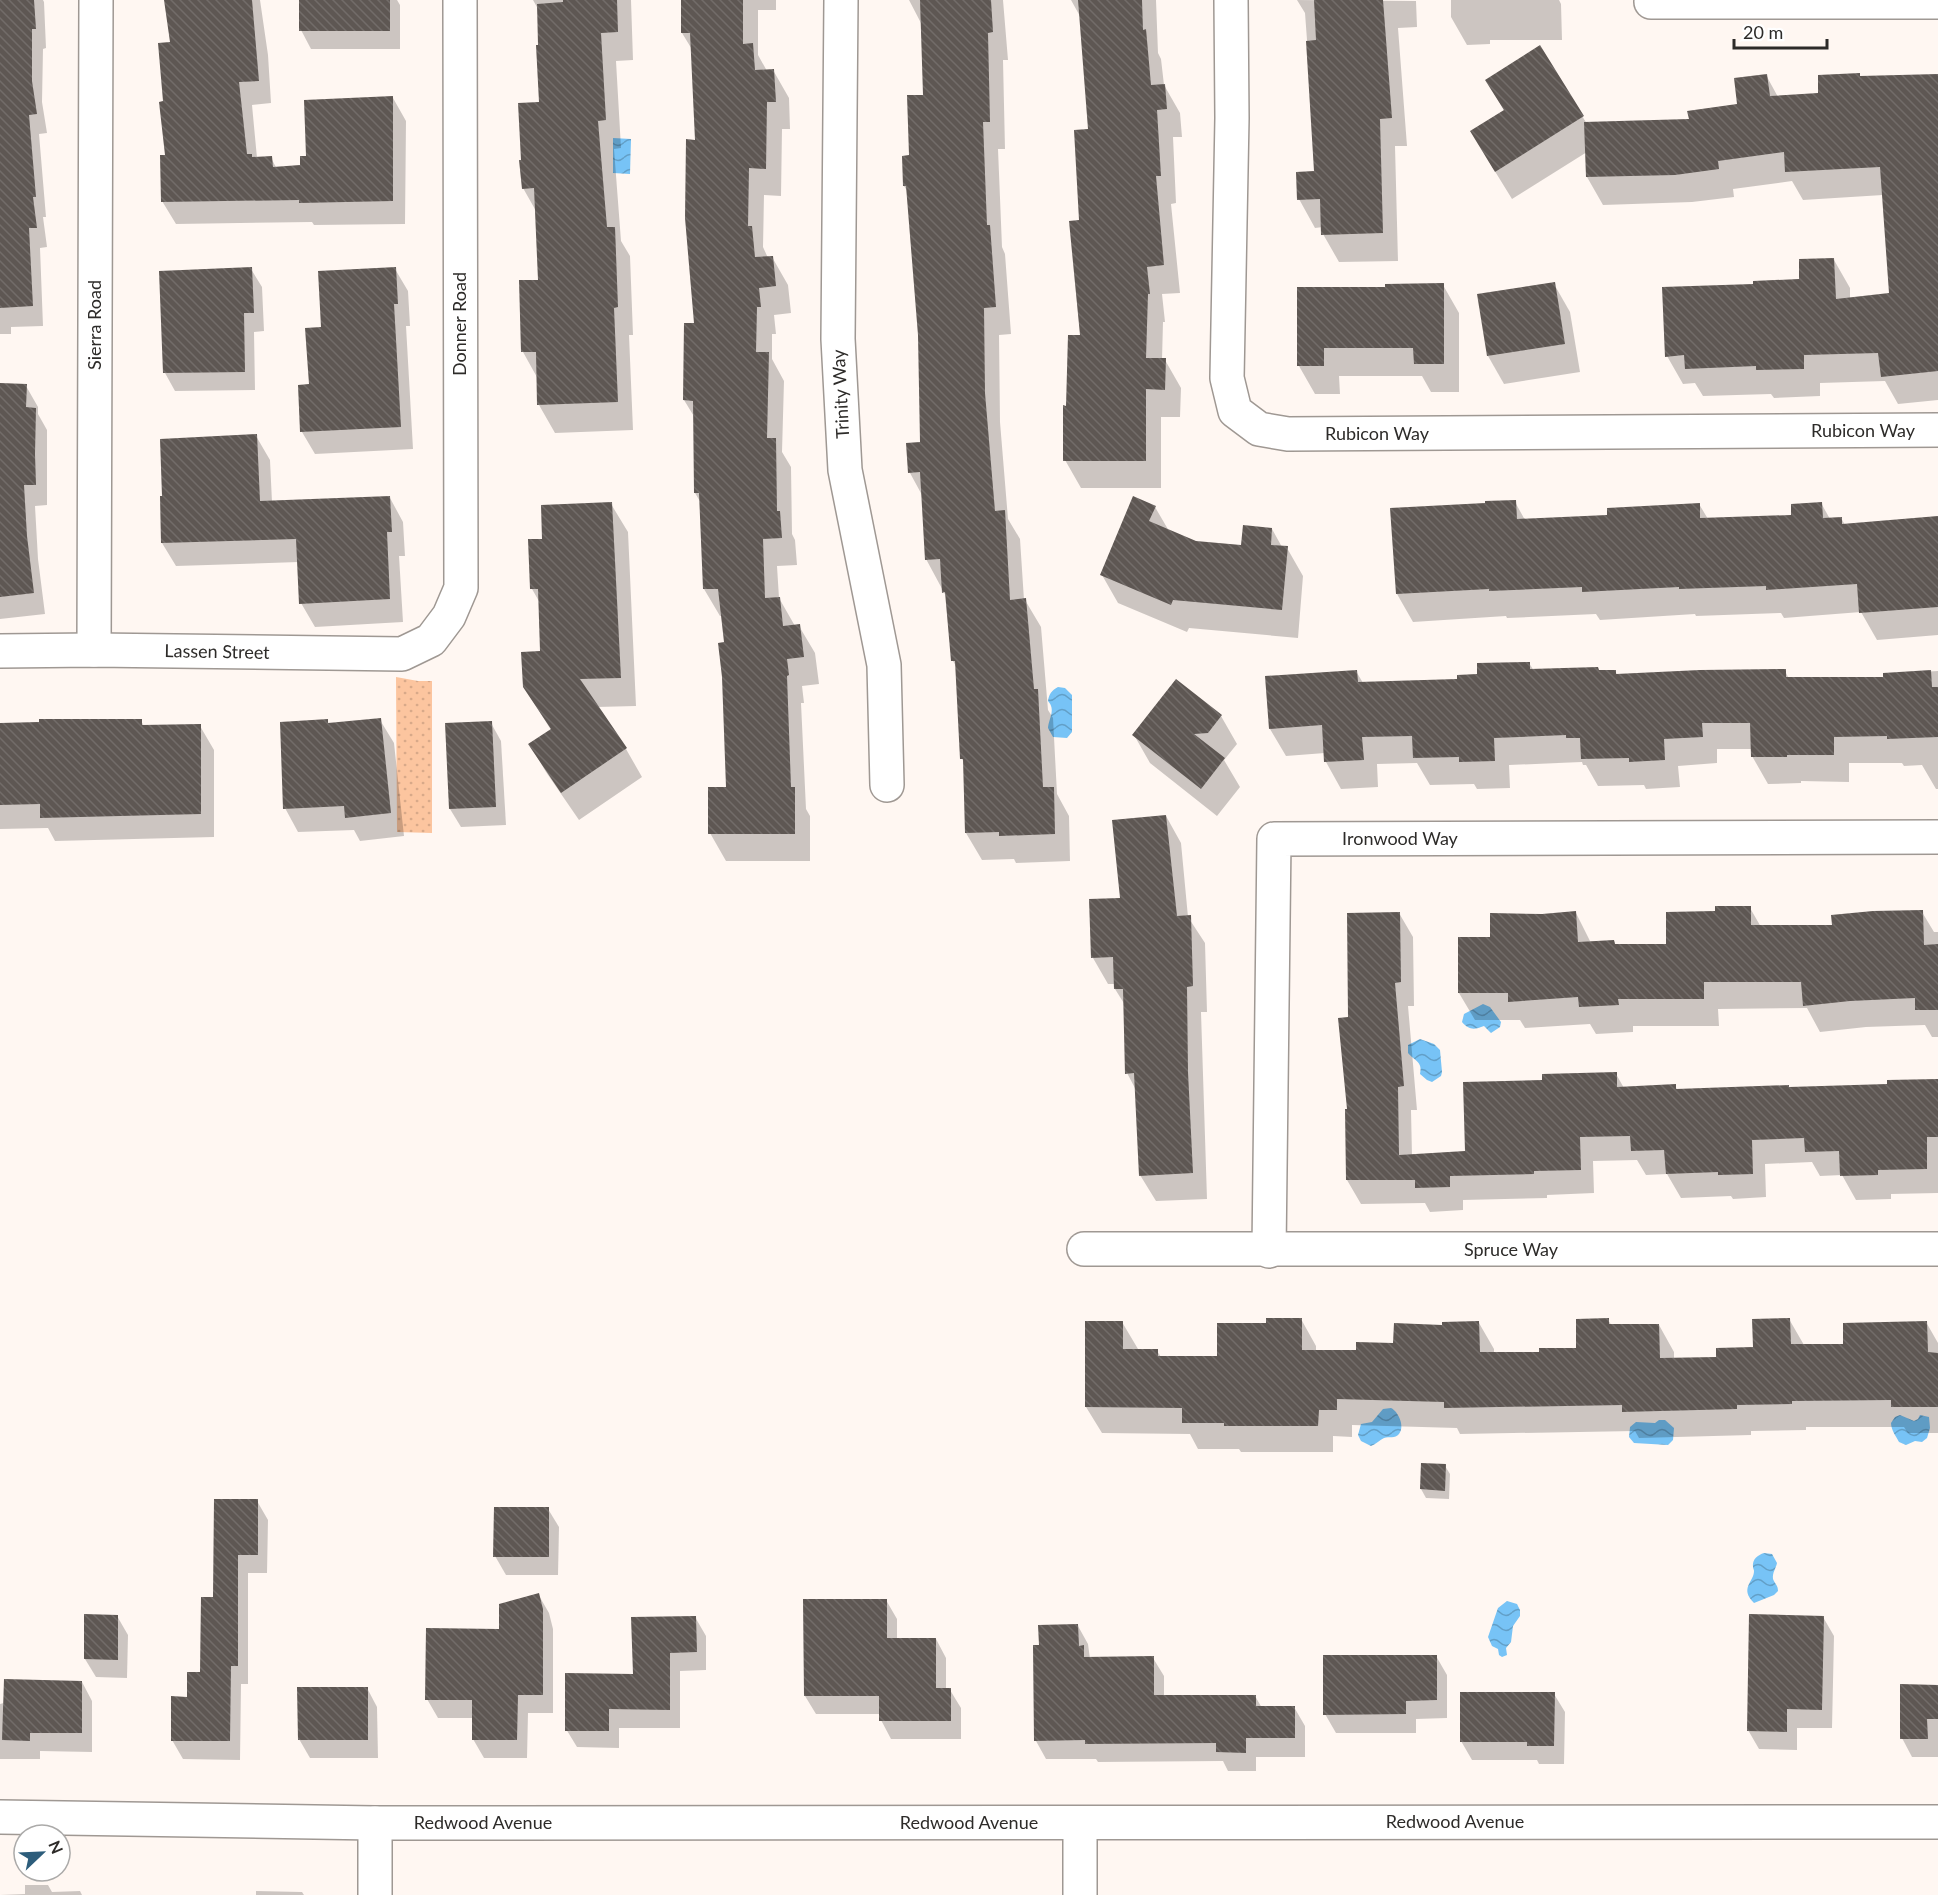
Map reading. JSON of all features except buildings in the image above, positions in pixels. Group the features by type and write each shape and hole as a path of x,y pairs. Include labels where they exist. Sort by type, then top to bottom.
{"street":[{"name":"Sierra Road","path":"94,650 96,0"},
{"name":"Donner Road","path":"431,640 449,616 461,588 460,0"},
{"name":"Trinity Way","path":"841,0 838,339 845,470 884,665 887,785"},
{"name":"Rubicon Way","path":"1231,0 1232,118 1227,378 1235,411 1259,429 1288,434 1938,430"},
{"path":"1651,2 1938,2"},
{"name":"Lassen Street","path":"0,651 402,654 431,640"},
{"name":"Ironwood Way","path":"1269,1251 1274,839 1938,837"},
{"name":"Spruce Way","path":"1084,1249 1269,1251 1938,1249"},
{"name":"Redwood Avenue","path":"0,1817 375,1823 1938,1822"},
{"path":"375,1823 375,1895"},
{"path":"1080,1823 1080,1895"}],"shaded area":[{"path":"396,677 432,681 432,833 397,832"}],"water":[{"path":"613,138 631,139 630,174 613,173"},
{"path":"1058,687 1065,688 1072,695 1072,732 1067,738 1053,737 1048,728 1052,711 1048,699 1051,692"},
{"path":"1483,1004 1490,1007 1501,1022 1500,1027 1491,1033 1484,1026 1472,1028 1462,1022 1464,1014"},
{"path":"1420,1039 1434,1044 1440,1050 1441,1076 1432,1082 1420,1074 1419,1064 1408,1053 1408,1045"},
{"path":"1391,1408 1400,1420 1399,1434 1384,1438 1371,1446 1361,1441 1358,1435 1361,1424 1372,1422 1383,1409"},
{"path":"1900,1415 1914,1421 1920,1415 1929,1417 1930,1428 1927,1438 1922,1442 1915,1441 1906,1445 1899,1442 1891,1423 1895,1417"},
{"path":"1665,1420 1674,1428 1673,1440 1668,1445 1634,1443 1629,1437 1630,1427 1636,1422 1655,1423"},
{"path":"1764,1553 1772,1554 1777,1563 1773,1579 1778,1591 1754,1603 1747,1589 1754,1571 1753,1562"},
{"path":"1507,1601 1517,1604 1520,1616 1513,1626 1511,1642 1506,1648 1507,1655 1502,1657 1498,1649 1492,1646 1488,1637 1498,1608"}]}
